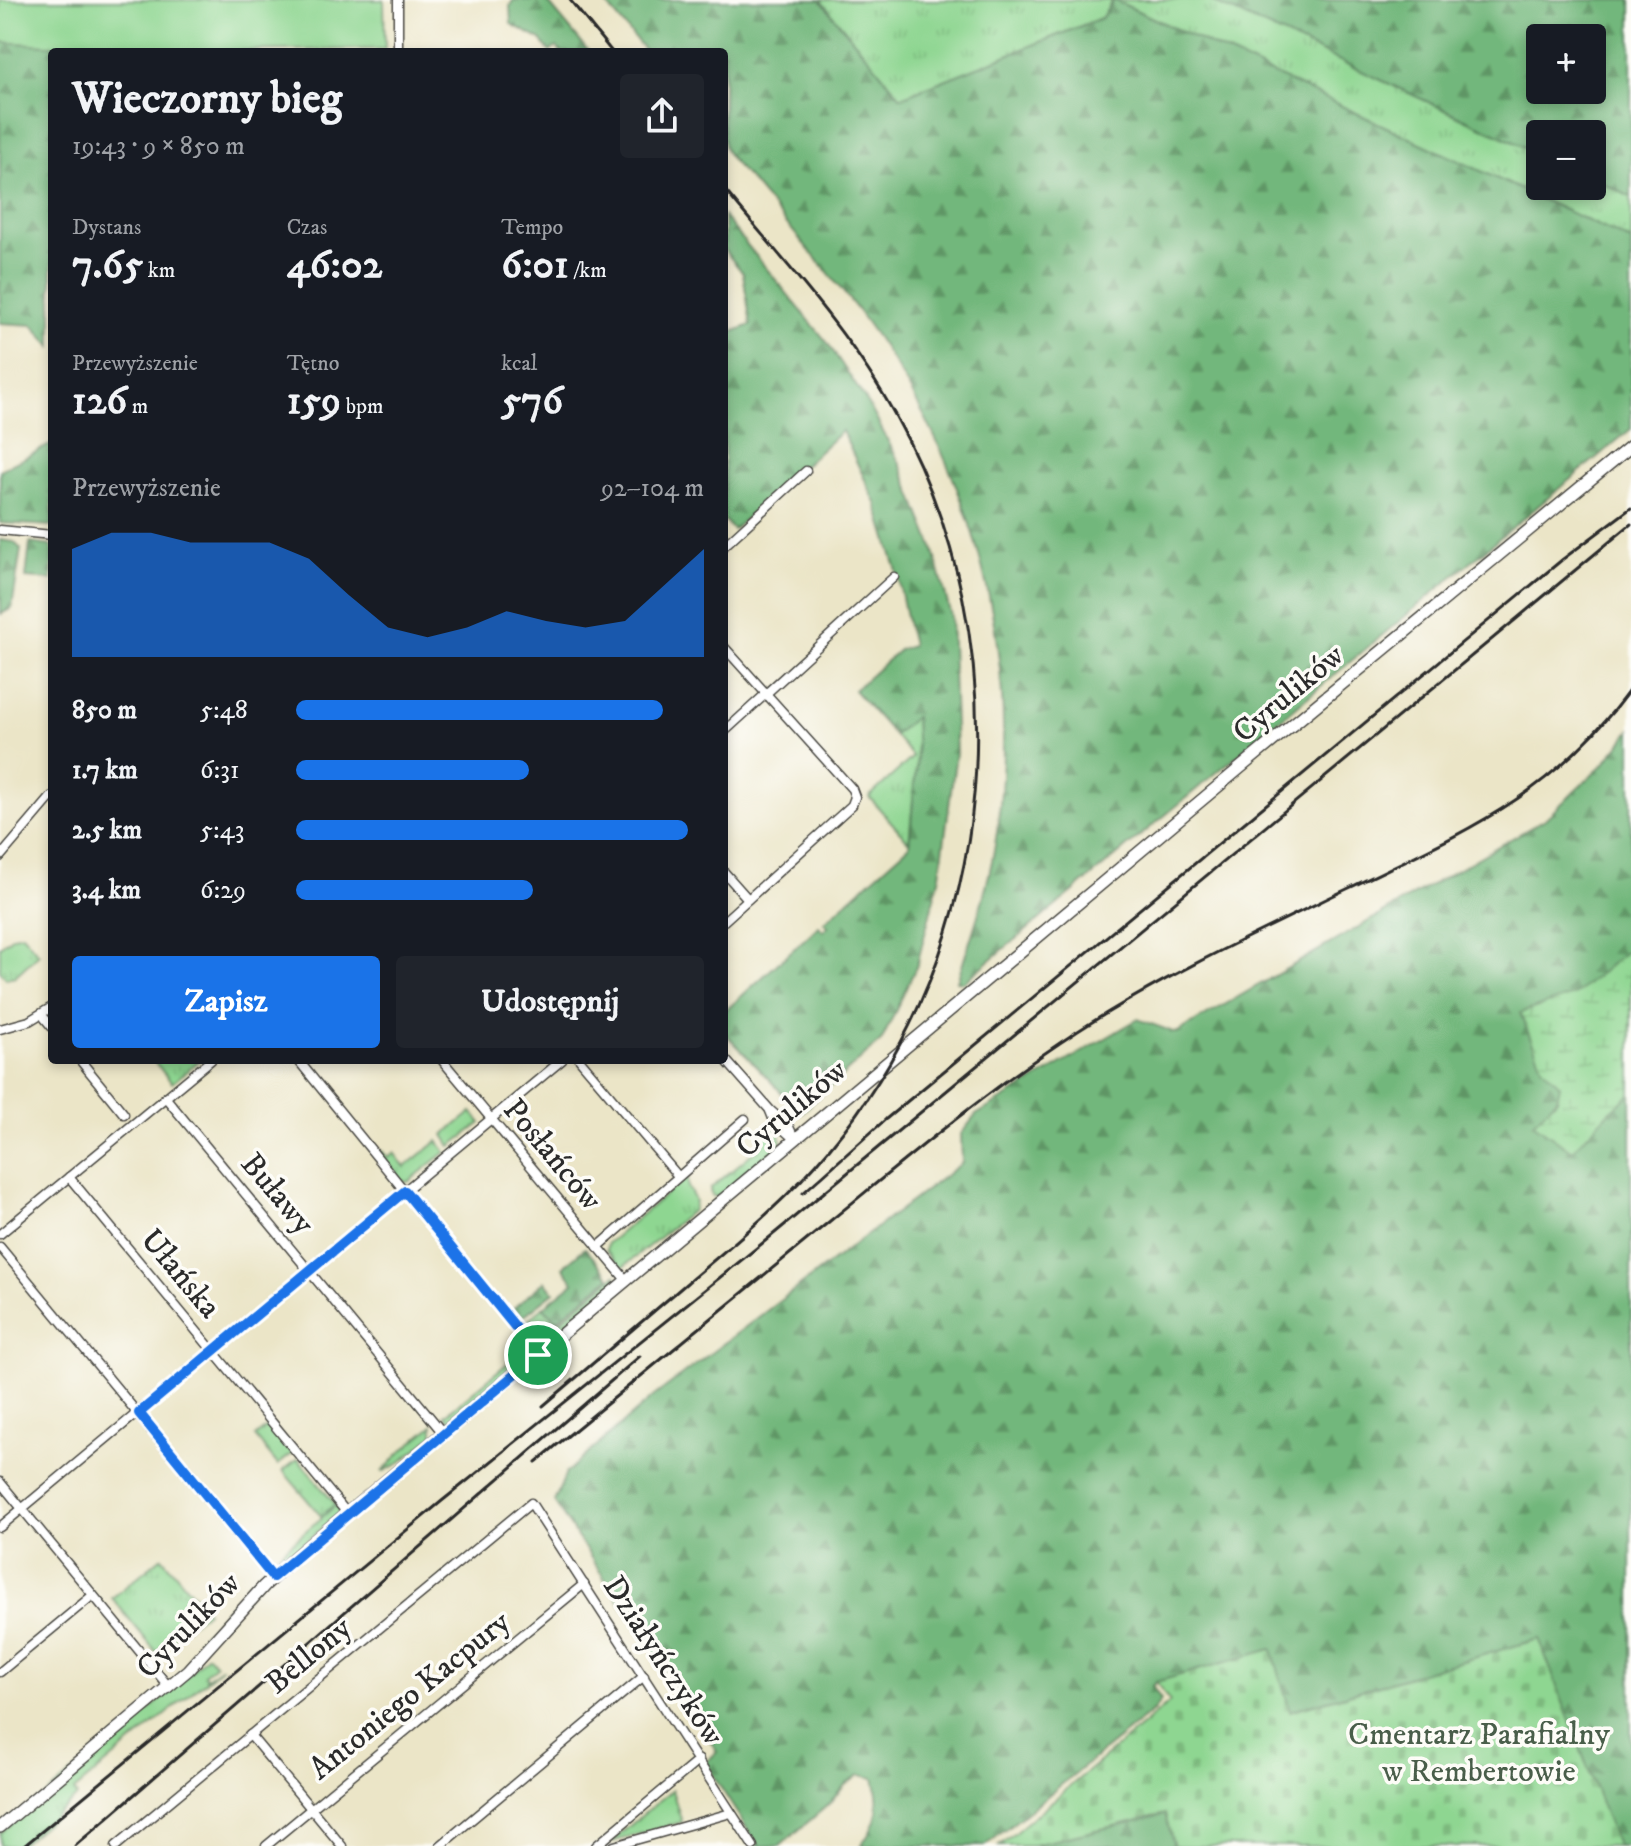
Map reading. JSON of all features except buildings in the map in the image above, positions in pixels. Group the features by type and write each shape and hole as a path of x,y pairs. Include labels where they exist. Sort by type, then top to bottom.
{"main road":[{"name":"Cyrulików","path":"0,1827 188,1670 273,1577 347,1513 1631,446"}],"street":[{"path":"398,0 398,48"},
{"path":"728,542 806,471"},
{"path":"0,530 48,535"},
{"path":"728,728 894,577"},
{"path":"728,651 852,789 855,797 852,805 728,917"},
{"path":"0,857 48,801"},
{"path":"728,876 748,899"},
{"path":"0,1029 48,1010"},
{"path":"42,1015 48,1022"},
{"path":"728,1063 789,1127 795,1140"},
{"path":"83,1064 124,1114"},
{"path":"0,1234 206,1064"},
{"path":"301,1064 538,1355"},
{"name":"Posłańców","path":"445,1064 626,1280"},
{"path":"0,1527 557,1064"},
{"path":"583,1064 678,1176"},
{"name":"Buławy","path":"166,1098 443,1433"},
{"path":"598,1247 745,1119"},
{"name":"Ułańska","path":"69,1177 347,1513"},
{"path":"0,1247 273,1577"},
{"path":"0,1482 169,1687"},
{"name":"Działyńczyków","path":"531,1503 753,1846"},
{"name":"Bellony","path":"116,1846 531,1503"},
{"name":"Antoniego Kacpury","path":"266,1846 584,1584"},
{"path":"0,1672 93,1595"},
{"path":"440,1846 644,1676"},
{"path":"250,1735 342,1846"},
{"path":"596,1846 699,1760"},
{"path":"614,1846 731,1813"}],"green space":[{"path":"0,0 384,0 385,48 99,48 0,42"},
{"path":"513,0 546,0 586,48 547,48 541,40 511,24 510,6"},
{"path":"603,0 820,0 901,97 1102,18 1114,0 1526,192 1526,200 1543,200 1631,241 1631,429 964,982 957,981 991,864 998,823 1003,754 1001,686 993,619 979,554 958,491 931,429 898,370 859,312 821,264 728,155 728,48 643,48"},
{"path":"820,0 1112,0 1103,17 901,98"},
{"path":"1114,0 1209,0 1526,147 1526,192"},
{"path":"1209,0 1631,0 1631,197 1606,185 1606,120 1526,120 1526,147"},
{"path":"0,42 99,48 48,48 48,342 33,325 0,323"},
{"path":"1606,185 1631,197 1631,241 1543,200 1606,200"},
{"path":"728,222 827,342 869,405 900,464 933,547 951,616 956,753 940,875 917,965 882,1040 801,1113 728,1036 728,1008 819,926 823,931 828,926 824,922 909,846 917,757 915,717 894,735 854,690 899,650 912,646 896,568 876,503 842,431 733,530 728,524 728,334 751,325 743,273 728,255"},
{"path":"48,446 48,526 0,523 0,470"},
{"path":"0,540 14,542 21,549 12,608 1,614"},
{"path":"30,543 48,545 48,580 26,578"},
{"path":"915,716 917,757 909,842 869,797 913,757 894,735"},
{"path":"1631,730 1631,1846 1617,1846 1539,1639 1289,1711 1272,1649 1156,1682 1152,1686 1161,1700 1154,1710 985,1846 861,1846 872,1829 878,1806 874,1778 860,1775 845,1785 829,1804 780,1846 758,1846 705,1763 717,1752 700,1723 554,1502 566,1473 654,1396 962,1163 961,1134 976,1115 1138,1019 1176,1033 1545,819 1602,766"},
{"path":"22,934 39,954 15,976 6,978 0,971 0,946 13,936"},
{"path":"1631,947 1631,1094 1572,1151 1533,1123 1557,1099 1560,1085 1543,1068 1520,1013 1576,994"},
{"path":"156,1064 195,1064 172,1083"},
{"path":"472,1112 481,1123 451,1146 444,1135"},
{"path":"771,1125 780,1134 781,1141 776,1150 719,1197 713,1196 711,1188 762,1145 766,1128"},
{"path":"438,1141 446,1152 408,1182 402,1181 379,1154 382,1151 388,1158 394,1153 405,1167"},
{"path":"684,1175 688,1177 688,1187 695,1201 693,1210 622,1268 606,1250 608,1243 672,1189"},
{"path":"585,1248 610,1277 557,1320 543,1307 574,1282 563,1267"},
{"path":"616,1275 617,1282 543,1344 534,1342"},
{"path":"545,1281 554,1292 522,1317 518,1312 511,1315 509,1312"},
{"path":"543,1307 557,1320 532,1340 521,1326"},
{"path":"527,1347 528,1356 450,1421 445,1415"},
{"path":"433,1425 433,1436 398,1464 382,1472 400,1453"},
{"path":"267,1427 272,1428 293,1453 278,1465 255,1437"},
{"path":"298,1459 335,1504 321,1516 283,1471"},
{"path":"336,1505 339,1510 337,1515 278,1565 267,1564"},
{"path":"162,1557 207,1611 156,1652 112,1598"},
{"path":"262,1570 263,1579 203,1644 198,1640"},
{"name":"Cmentarz Parafialny w Rembertowie","path":"1539,1639 1617,1846 1174,1846 1165,1814 1029,1846 999,1846 1170,1702 1156,1682 1272,1649 1290,1711"},
{"path":"207,1655 216,1664 204,1674 206,1678 222,1667 74,1791 77,1797 19,1846 0,1846 0,1833 168,1694"},
{"path":"672,1790 682,1822 612,1842 612,1841"},
{"path":"1166,1814 1174,1846 1029,1846"}],"railway":[{"path":"570,0 609,48"},
{"path":"543,1406 780,1202 830,1148 887,1067 930,980 959,887 974,792 976,695 963,598 936,504 895,415 858,355 728,194"},
{"path":"803,1193 886,1119 1563,559 1631,508"},
{"path":"24,1846 442,1501 764,1242 1631,524"},
{"path":"536,1462 921,1147 1045,1053 1176,974 1430,849 1503,808 1570,757 1601,726 1631,688"},
{"path":"75,1846 640,1356"}],"route":[{"path":"405,1191 538,1355 273,1577 139,1413 405,1191"}]}
